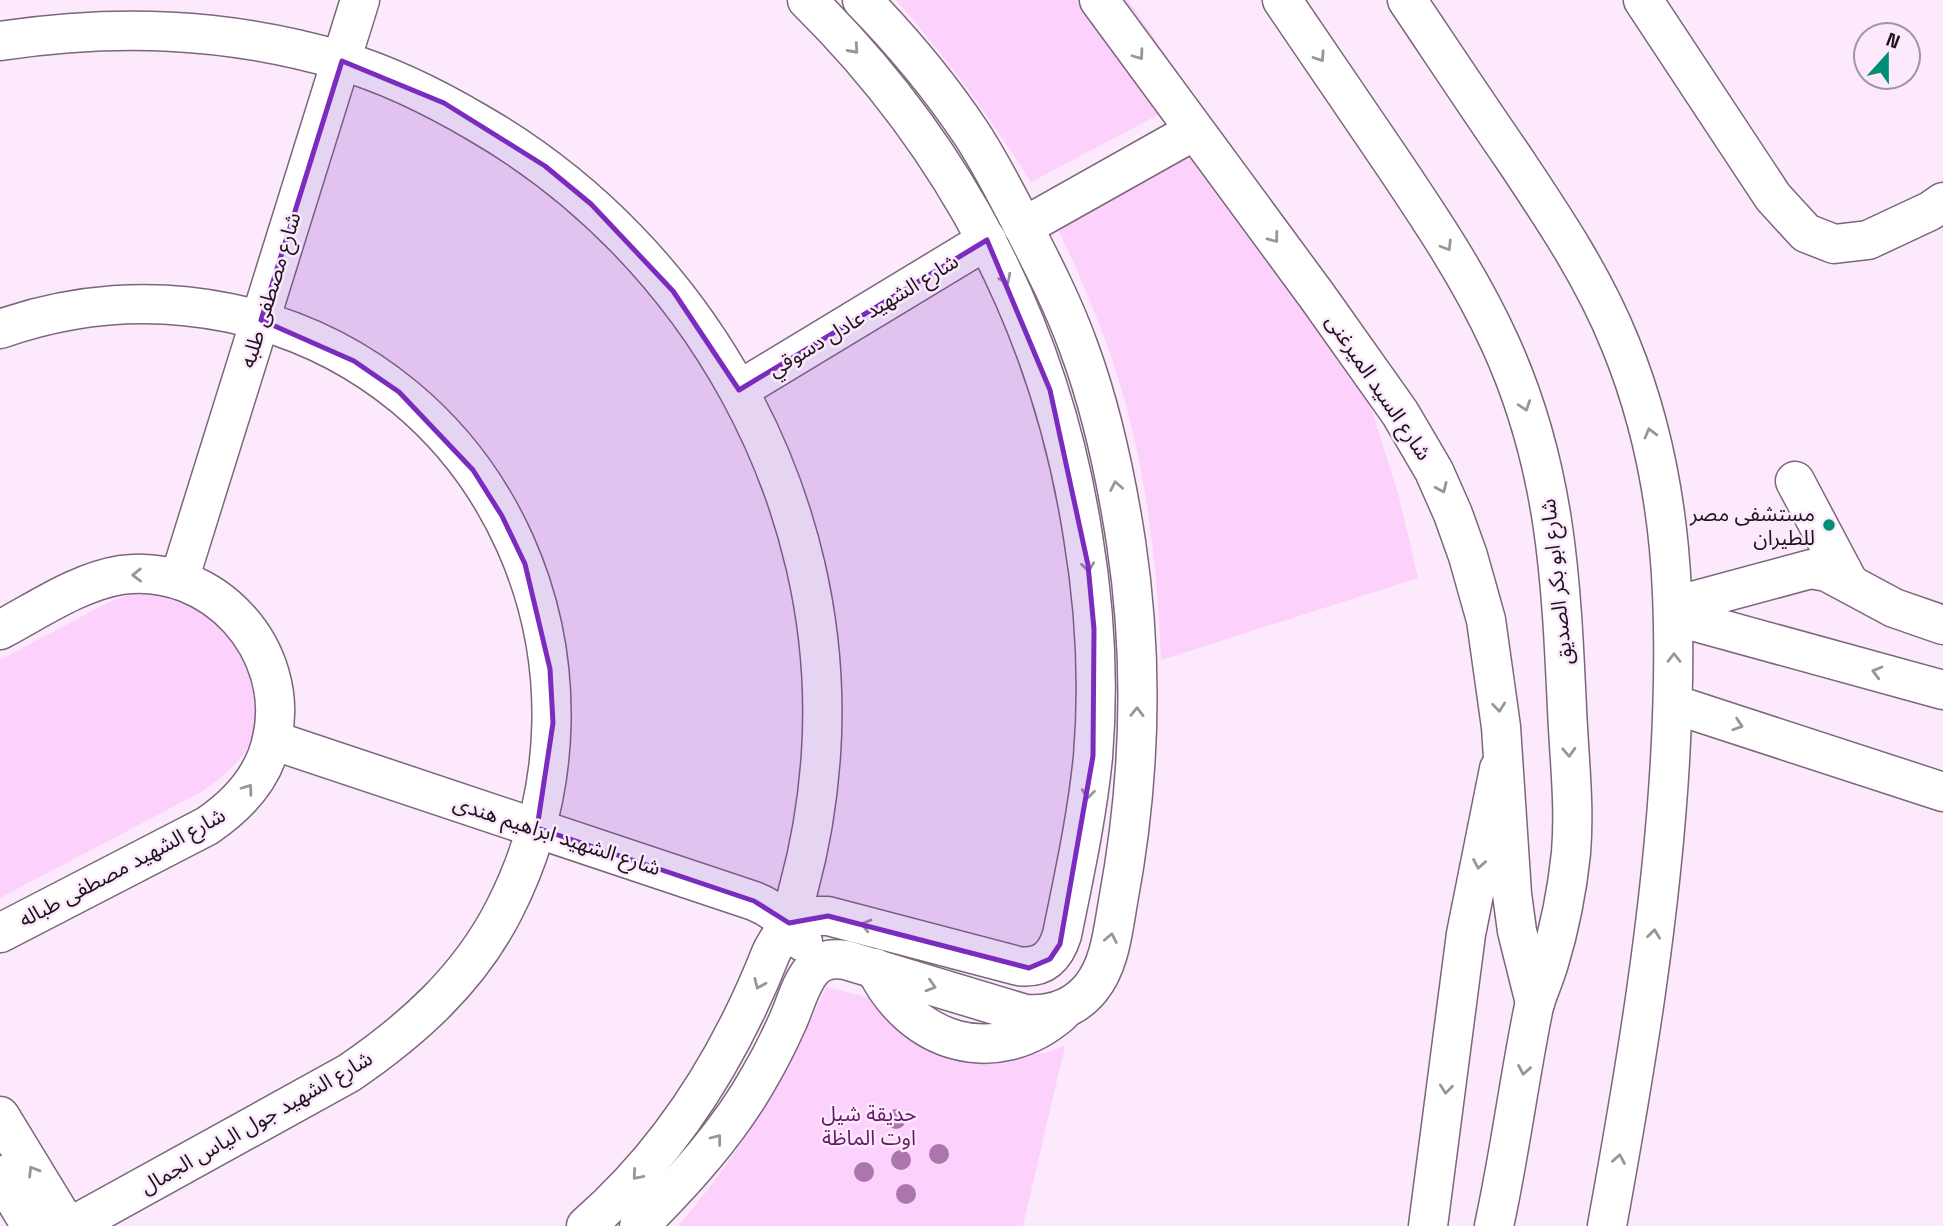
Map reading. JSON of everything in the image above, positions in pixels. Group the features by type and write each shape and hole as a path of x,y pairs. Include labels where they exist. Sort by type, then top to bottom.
{"main road":[{"name":"شارع مصطفى طلبه","path":"179,580 360,0"},
{"path":"789,923 808,916 828,916 1018,967 1040,965 1050,959 1056,952 1062,934 1085,819 1093,756 1096,692 1094,629 1082,527 1064,440 1034,342 1014,294 967,203 911,117 874,71 807,0"},
{"path":"639,1226 704,1156 746,1099 770,1057 807,978 819,964 837,958 1025,1014 1039,1015 1073,1004 1092,988 1100,975 1110,945 1131,821 1137,710 1133,613 1126,544 1093,392 1063,307 1001,184 965,124 895,34 862,0"},
{"name":"شارع السيد الميرغنى","path":"1099,0 1400,414 1434,471 1453,514 1486,620 1503,750 1512,894 1517,931 1535,1003"},
{"name":"شارع ابو بكر الصديق","path":"1282,0 1435,227 1481,303 1500,342 1534,433 1555,527 1572,791 1571,853 1562,914 1546,974 1535,1003 1494,1226"},
{"path":"1407,0 1583,265 1616,334 1635,384 1658,468 1670,545 1674,611 1673,704 1665,829 1636,1065 1607,1226"},
{"path":"1643,0 1773,197 1806,233 1834,244 1868,240 1930,211 1943,202"},
{"path":"0,41 97,30 165,30 222,35 278,44 342,61 389,78 444,103 545,166 591,204 634,246 673,291 708,339 739,390 769,452 793,516 810,583 820,651 823,720 818,789 807,857 789,923 775,944 745,1015 706,1086 654,1157 623,1192 586,1226"},
{"path":"1023,227 1194,131"},
{"name":"شارع الشهيد عادل دسوقي","path":"739,390 987,240"},
{"name":"شارع الشهيد جول الياس الجمال","path":"0,329 38,315 92,306 147,304 203,307 261,320 307,337 355,361 399,392 438,429 473,470 502,516 525,564 541,616 551,669 551,749 537,828 522,871 503,912 480,950 452,986 421,1019 387,1048 349,1073 69,1226"},
{"path":"1795,481 1849,583"},
{"path":"1674,611 1811,569 1827,572 1894,608 1943,625"},
{"name":"شارع الشهيد مصطفى طباله","path":"0,630 97,581 122,575 148,574 179,580 199,587 221,601 240,618 256,639 274,688 275,714 272,740 255,781 225,814 206,827 0,933"},
{"path":"1674,611 1943,690"},
{"path":"1673,704 1943,792"},
{"name":"شارع الشهيد ابراهيم هندى","path":"272,740 754,901 772,909 789,923 819,964"},
{"path":"1427,1226 1466,934 1503,750"},
{"path":"1050,959 1073,1004"},
{"path":"0,1116 69,1226"},
{"path":"0,1175 31,1226"}],"highlighted area":[{"path":"342,61 444,103 545,166 591,204 673,291 739,390 987,240 1050,390 1088,565 1094,629 1093,756 1060,944 1050,959 1029,968 828,916 789,923 754,901 537,828 553,723 550,669 525,564 502,516 473,470 399,392 354,361 261,320"}],"green space":[{"path":"896,0 1128,0 1194,96 1031,182 967,88"},
{"path":"1216,138 1343,339 1374,417 1399,497 1418,578 1161,660 1152,539 1130,420 1106,342 1056,225"},
{"path":"161,592 186,597 243,642 258,706 253,737 231,768 203,791 0,898 0,660 113,600 137,593"},
{"name":"حديقة شيل اوت الماظة","path":"826,987 868,997 880,1010 1012,1058 1065,1046 1023,1226 678,1226 722,1171 761,1112"}],"place":[{"name":"مستشفى مصر للطيران","path":"1829,525"}]}
